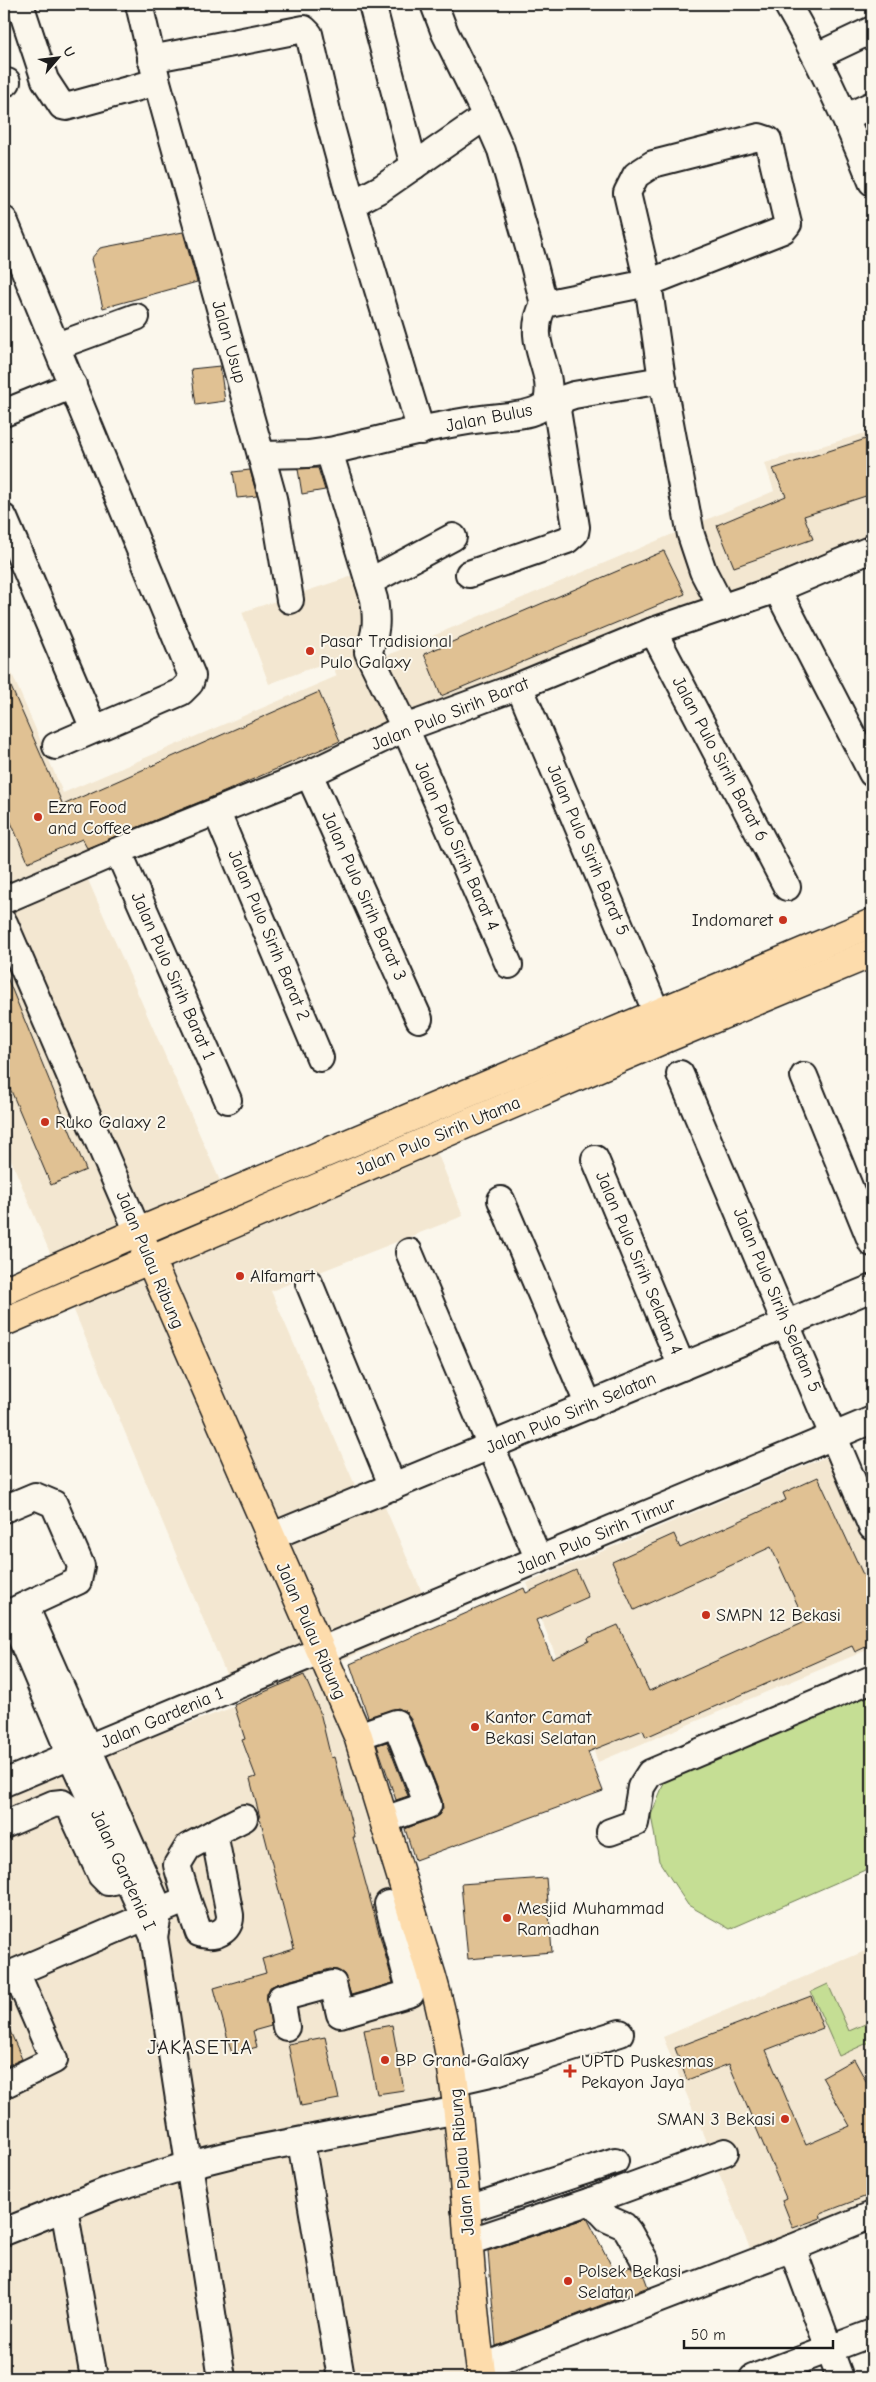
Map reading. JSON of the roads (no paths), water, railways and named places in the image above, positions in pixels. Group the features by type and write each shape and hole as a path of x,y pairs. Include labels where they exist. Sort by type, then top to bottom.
{"main road":[{"name":"Jalan Pulo Sirih Utama","path":"4,1322 233,1225 662,1025 872,923"},
{"name":"Jalan Pulo Sirih Utama","path":"4,1291 138,1232 222,1198 662,1025 872,953"},
{"path":"222,1198 233,1225"},
{"name":"Jalan Pulau Ribung","path":"138,1232 319,1651 358,1736 384,1820 410,1942 440,2005 455,2081 468,2242 490,2370"},
{"path":"54,1270 64,1296"}],"street":[{"path":"20,4 45,80 62,106 66,107 154,71 304,29 309,34 329,120 352,204 422,431"},
{"name":"Jalan Usup","path":"139,4 154,71 273,498 290,600"},
{"path":"372,4 414,166"},
{"path":"434,4 452,48 501,150 544,304 648,283 783,230 788,224 768,140 755,138 654,164 636,175 627,193 648,283 662,380 691,535 703,571 722,608"},
{"path":"787,4 817,56 846,117 872,182"},
{"path":"817,56 872,30"},
{"path":"846,117 872,106"},
{"path":"352,204 382,188 486,116"},
{"path":"7,236 57,346 192,676 190,683 181,692 56,746"},
{"name":"Jalan Bulus","path":"329,451 469,419 527,413 545,406 548,391 536,334 537,316 544,304"},
{"path":"57,346 136,317"},
{"path":"469,574 567,540 575,533 576,527 557,410 562,399 662,380"},
{"path":"4,413 73,385"},
{"path":"261,454 308,454 329,451 368,582 378,624 375,638 368,652 405,728"},
{"path":"4,518 94,729"},
{"path":"368,582 453,537"},
{"name":"Jalan Pulo Sirih Barat","path":"4,900 118,851 217,813 309,774 405,728 519,686 654,631 777,588 872,549"},
{"path":"777,588 872,773"},
{"name":"Jalan Pulo Sirih Barat 6","path":"654,631 787,887"},
{"name":"Jalan Pulo Sirih Barat 5","path":"519,686 662,1025"},
{"name":"Jalan Pulo Sirih Barat 4","path":"405,728 509,965"},
{"name":"Jalan Pulo Sirih Barat 3","path":"309,774 419,1019"},
{"name":"Jalan Pulo Sirih Barat 2","path":"217,813 320,1058"},
{"name":"Jalan Pulo Sirih Barat 1","path":"118,851 228,1100"},
{"name":"Jalan Pulau Ribung","path":"4,923 138,1232"},
{"name":"Jalan Pulo Sirih Selatan 5","path":"680,1074 872,1527"},
{"path":"804,1076 872,1244"},
{"name":"Jalan Pulo Sirih Selatan 4","path":"596,1159 682,1367"},
{"path":"501,1200 589,1406"},
{"path":"409,1252 539,1560"},
{"path":"309,1283 393,1487"},
{"name":"Jalan Pulo Sirih Selatan","path":"270,1537 872,1288"},
{"name":"Jalan Pulo Sirih Timur","path":"319,1651 872,1420"},
{"path":"4,1509 35,1496 54,1504 81,1566 78,1581 13,1611 79,1752"},
{"name":"Jalan Gardenia 1","path":"4,1784 319,1651"},
{"path":"610,1832 634,1822 641,1787 650,1773 872,1678"},
{"path":"358,1736 396,1722 428,1805 384,1820"},
{"name":"Jalan Gardenia I","path":"79,1752 126,1878 152,1921"},
{"name":"Jalan Gardenia I","path":"79,1752 152,1921"},
{"path":"39,1768 53,1804"},
{"path":"4,1826 53,1804 62,1803 71,1810 101,1874 108,1882 126,1878"},
{"path":"214,1833 230,1915 230,1926 215,1934 199,1933 177,1865 188,1847 214,1833 244,1818"},
{"path":"7,2083 54,2060 16,1972 152,1921 187,1899"},
{"path":"286,2027 281,1998 333,1984 340,2014 411,1993 410,1942 388,1904"},
{"path":"152,1921 222,2378"},
{"path":"455,2081 499,2072 620,2033"},
{"path":"4,2232 114,2188 189,2165 241,2152 301,2142 458,2110"},
{"path":"301,2142 341,2378"},
{"path":"468,2242 591,2201 725,2152"},
{"path":"465,2210 615,2161"},
{"path":"591,2201 608,2219 624,2226 646,2262"},
{"path":"64,2208 94,2378"},
{"path":"490,2370 872,2215"},
{"path":"792,2248 840,2378"},
{"path":"753,2378 829,2351 872,2333"}],"place":[{"name":"Pasar Tradisional Pulo Galaxy","path":"310,651"},
{"name":"Ezra Food and Coffee","path":"38,817"},
{"name":"Indomaret","path":"783,920"},
{"name":"Ruko Galaxy 2","path":"45,1122"},
{"name":"Alfamart","path":"240,1276"},
{"name":"SMPN 12 Bekasi","path":"706,1615"},
{"name":"Kantor Camat Bekasi Selatan","path":"475,1727"},
{"name":"Mesjid Muhammad Ramadhan","path":"507,1918"},
{"name":"BP Grand Galaxy","path":"385,2060"},
{"name":"UPTD Puskesmas Pekayon Jaya","path":"570,2071"},
{"name":"SMAN 3 Bekasi","path":"785,2119"},
{"name":"Polsek Bekasi Selatan","path":"568,2281"}],"district":[{"name":"JAKASETIA","path":"200,2047"}]}
